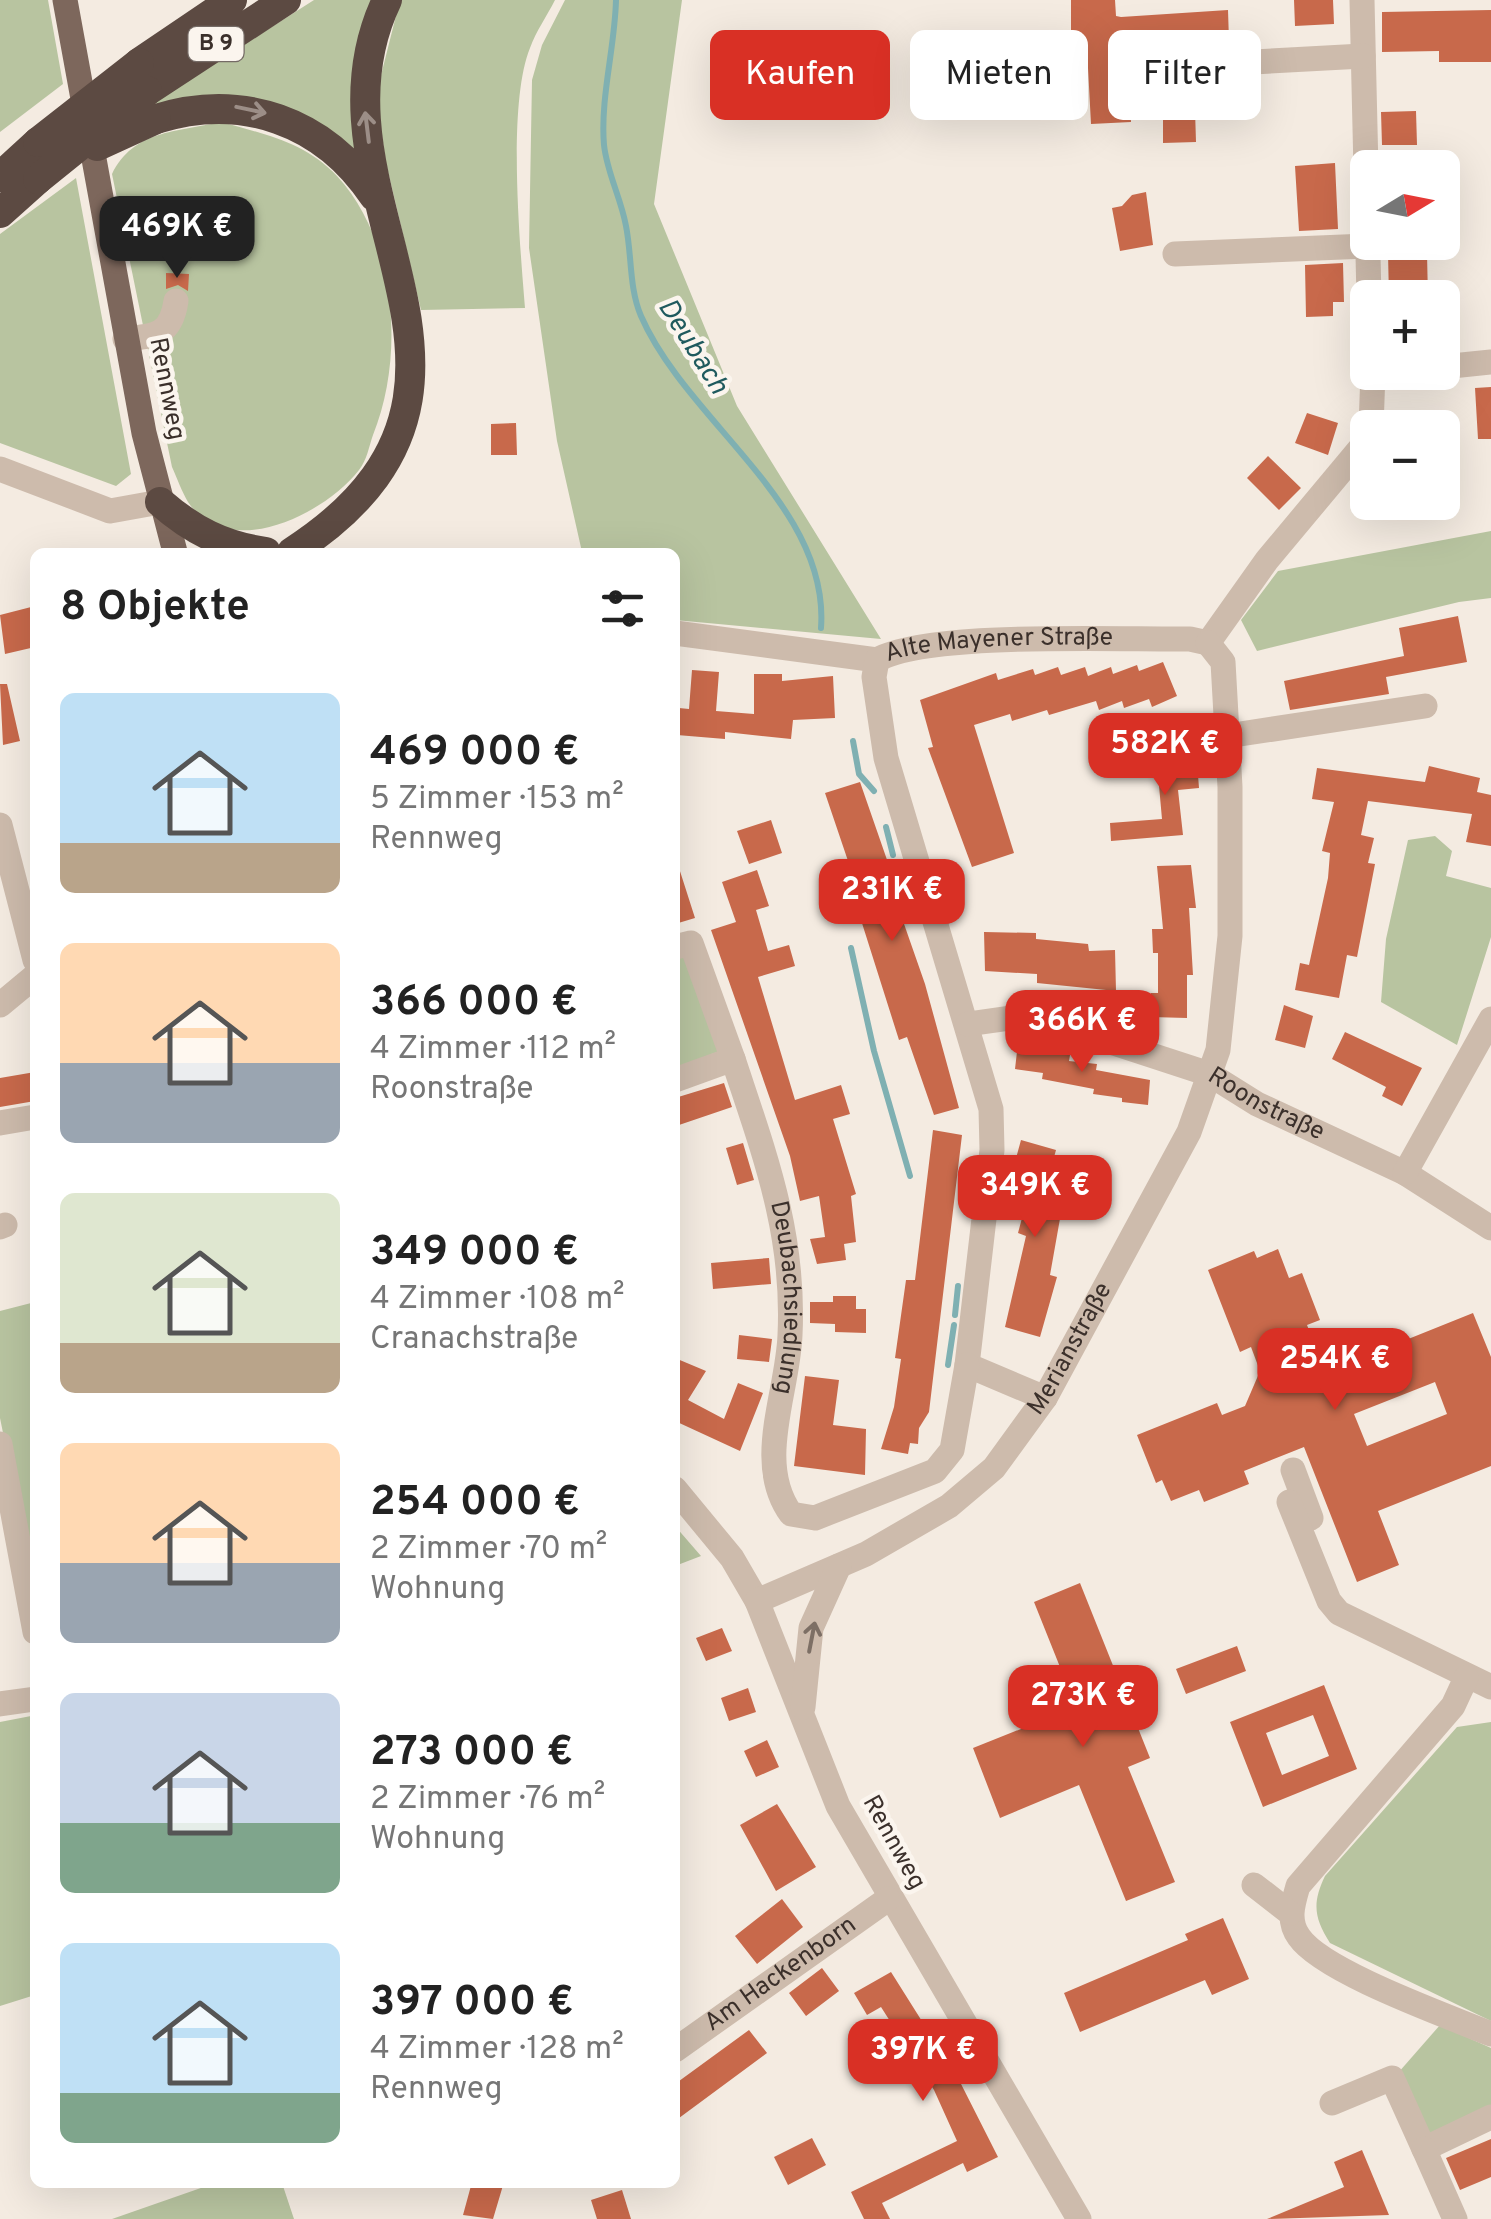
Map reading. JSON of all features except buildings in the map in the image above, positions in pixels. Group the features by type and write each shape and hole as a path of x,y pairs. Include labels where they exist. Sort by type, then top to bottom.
{"highway":[{"name":"B 9","path":"0,177 38,142 147,91 232,0"},
{"name":"B 9","path":"0,213 147,91 286,0"},
{"path":"298,548 320,534 367,491 387,457 404,411 411,350 409,316 370,145 365,83 369,52 387,0"},
{"path":"147,91 232,106 288,122 344,157 375,198 386,222"},
{"path":"0,161 38,142"},
{"path":"160,502 209,537 251,548"},
{"path":"278,548 320,534"}],"main road":[{"name":"Rennweg","path":"65,0 126,338 160,502 174,548"}],"street":[{"path":"1362,0 1365,150"},
{"path":"1261,62 1363,56"},
{"path":"1175,254 1350,247"},
{"path":"126,338 164,332 173,323 176,302"},
{"path":"1460,365 1491,362"},
{"path":"1208,643 1267,560 1350,461"},
{"path":"0,469 110,512 160,502"},
{"name":"Alte Mayener Straße","path":"680,633 877,660 904,648 1001,642 1190,638 1208,643"},
{"name":"Merianstraße","path":"757,1601 839,1566 950,1506 994,1468 1046,1398 1189,1132 1218,1050 1230,936 1223,662 1208,643"},
{"path":"877,660 874,677 886,758 991,1109 992,1150 967,1365 1046,1398"},
{"path":"1227,736 1425,706"},
{"path":"0,825 30,941"},
{"name":"Deubachsiedlung","path":"680,945 690,942 734,1058 781,1204 791,1268 790,1338 774,1471 778,1495 791,1514 815,1518 935,1472 952,1450 967,1365"},
{"path":"0,1005 30,980"},
{"name":"Roonstraße","path":"968,1024 1018,1017 1054,1023 1209,1074 1256,1104 1405,1173 1491,1228"},
{"path":"1405,1173 1491,1018"},
{"path":"680,1078 734,1058"},
{"path":"0,1123 30,1118"},
{"path":"0,1444 30,1605"},
{"path":"1293,1470 1342,1598 1358,1622"},
{"name":"Rennweg","path":"680,1495 732,1558 757,1601 838,1806 888,1898 1080,2219"},
{"path":"1289,1502 1329,1600 1339,1613 1491,1687"},
{"path":"802,1712 811,1628 839,1566"},
{"path":"1290,1912 1298,1886 1453,1706 1466,1678"},
{"path":"0,1704 30,1700"},
{"path":"1254,1885 1290,1912 1298,1936 1325,1960 1491,2034"},
{"name":"Am Hackenborn","path":"680,2046 888,1898"},
{"path":"1332,2103 1392,2078 1455,2219"},
{"path":"1424,2149 1491,2117"}],"green space":[{"path":"0,0 48,0 63,84 0,132"},
{"path":"314,0 378,0 369,181 332,139 158,108 154,102"},
{"path":"400,0 555,0 530,48 519,104 517,176 525,308 421,310 386,163 376,95"},
{"path":"565,0 682,0 654,204 737,406 881,639 680,620 680,548 581,548 557,441 529,248 532,80 542,45"},
{"path":"221,122 298,147 337,176 372,233 390,300 389,370 383,404 362,466 324,502 276,525 251,530 227,529 206,520 188,502 172,467 112,174 121,160 144,141"},
{"path":"76,178 131,474 116,486 0,443 0,234"},
{"path":"1491,531 1491,598 1459,602 1257,651 1241,620 1278,571"},
{"path":"1435,836 1452,851 1446,876 1491,888 1491,937 1457,1045 1381,1002 1386,939 1408,840"},
{"path":"685,955 720,1051 680,1066 680,957"},
{"path":"30,1303 30,1566 0,1418 0,1311"},
{"path":"680,1532 701,1556 680,1564"},
{"path":"30,1716 30,1997 0,2006 0,1722"},
{"path":"1491,1722 1491,2021 1330,1943 1317,1910 1325,1876 1457,1727"},
{"path":"1440,2025 1491,2048 1491,2109 1429,2136 1398,2073"},
{"path":"201,2188 284,2188 294,2219 112,2219"}],"waterway":[{"name":"Deubach","path":"616,0 604,145 626,226 637,305 662,355 780,503 803,542 818,584 821,628"},
{"name":"Deubach","path":"853,741 859,774 874,791"},
{"name":"Deubach","path":"886,827 893,855"},
{"name":"Deubach","path":"851,948 874,1051 910,1176"},
{"name":"Deubach","path":"955,1315 958,1286"},
{"name":"Deubach","path":"948,1365 954,1325"}]}
